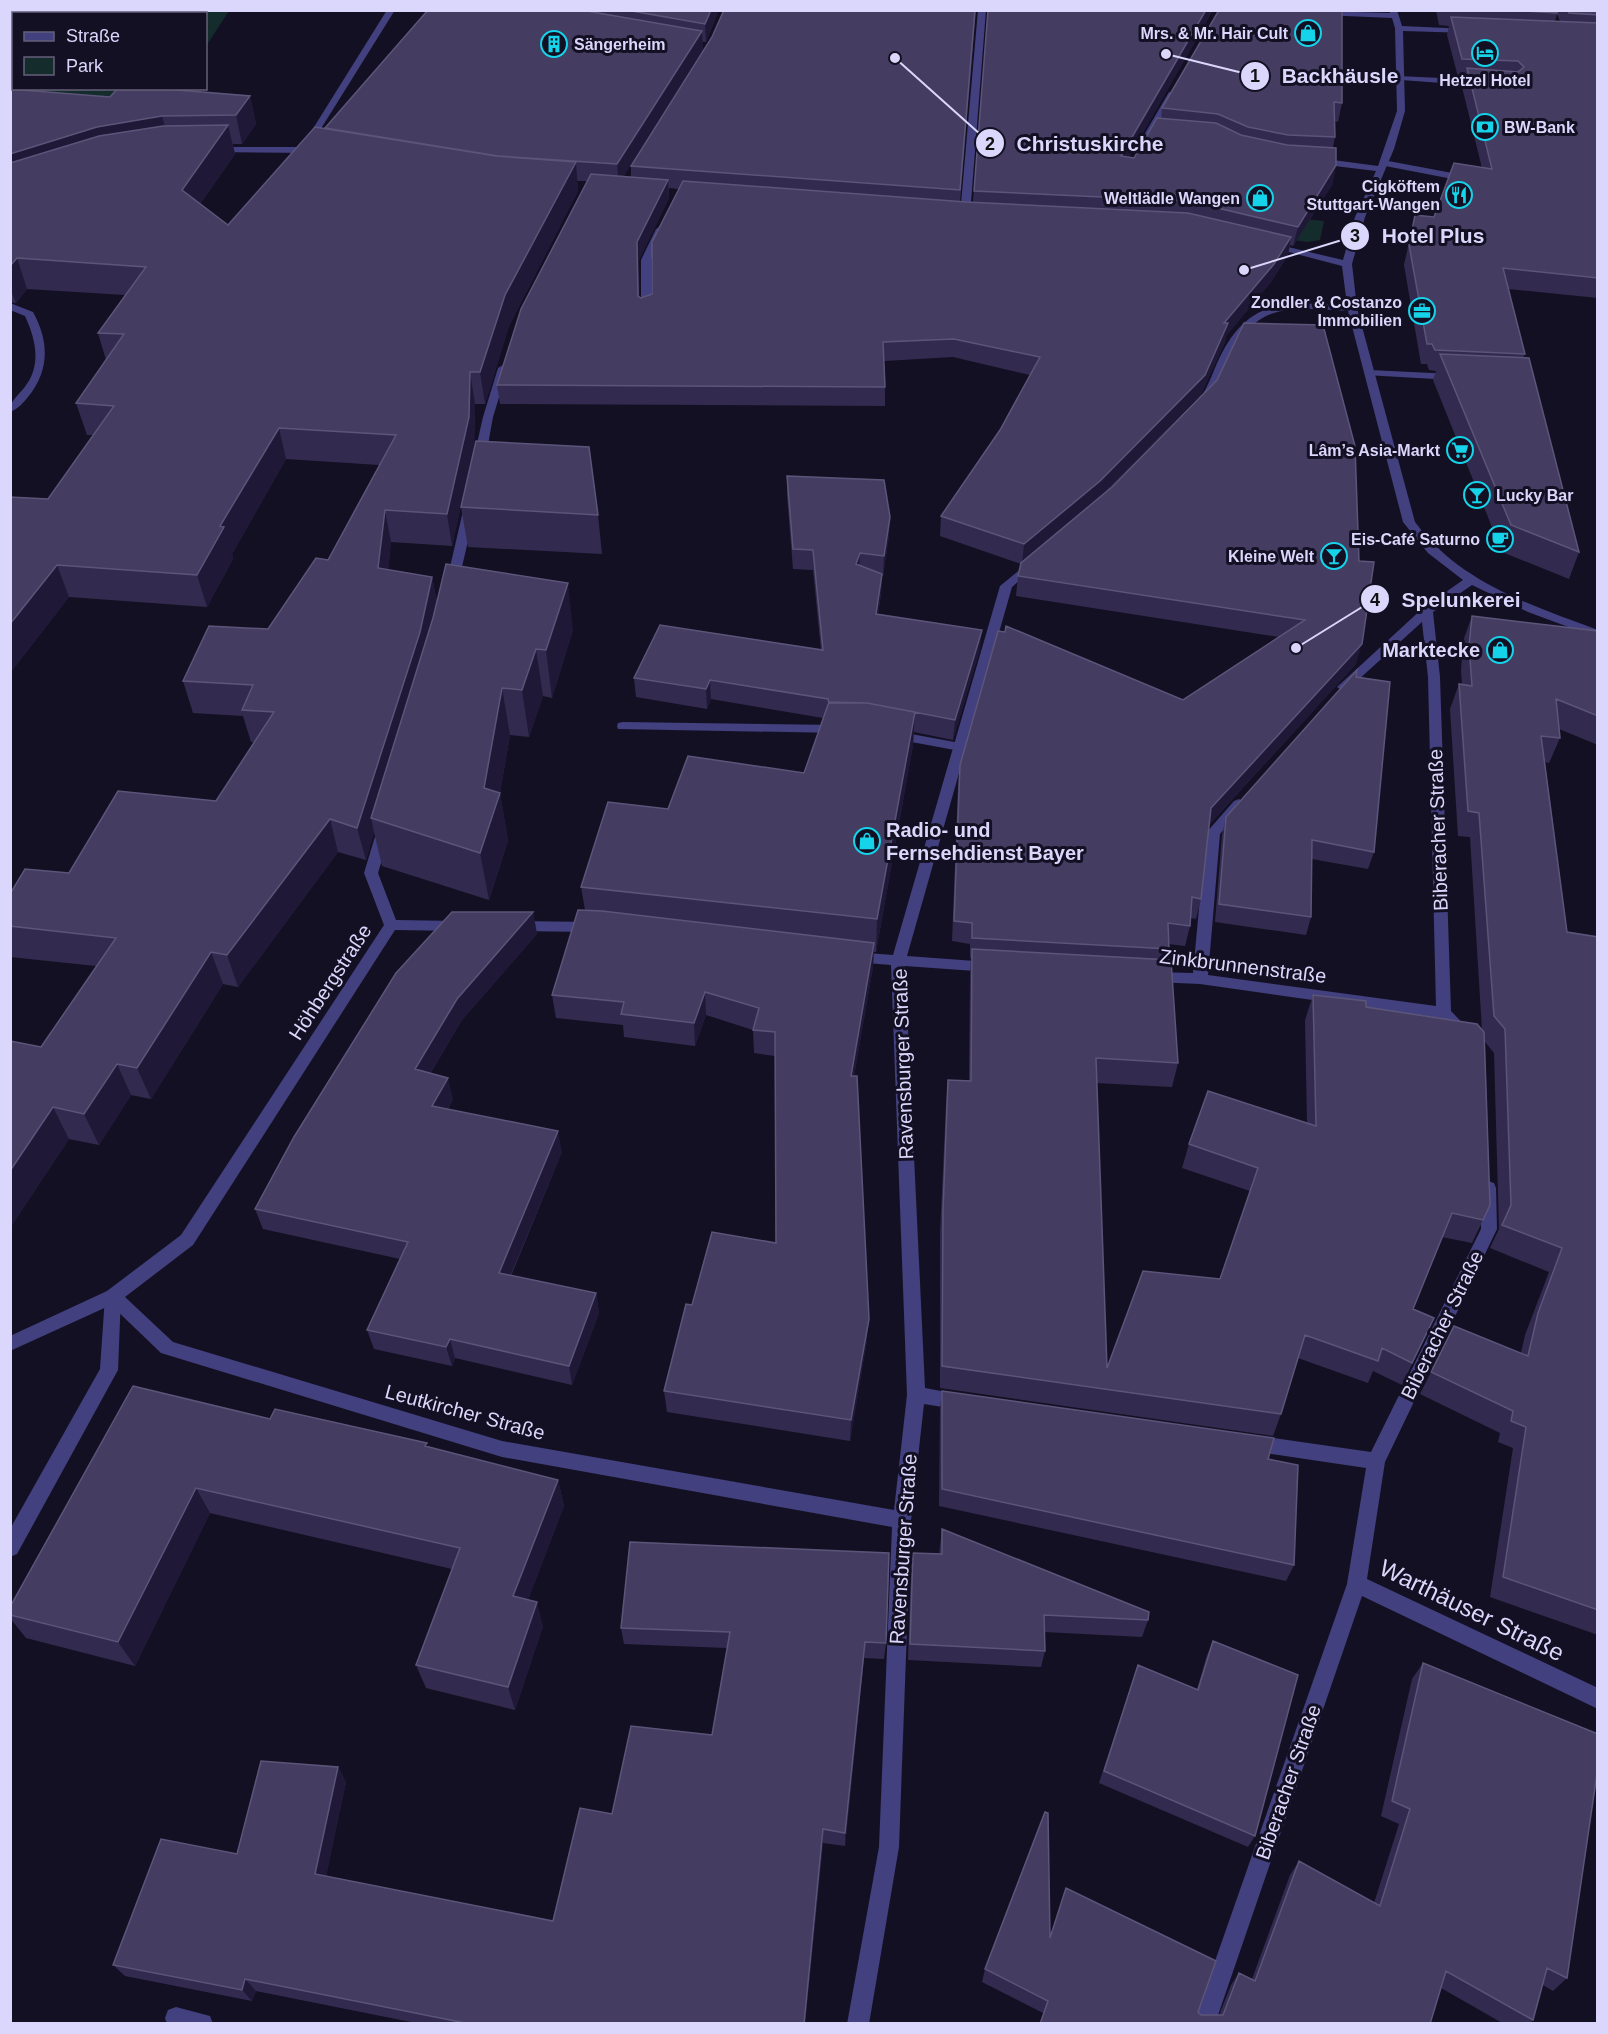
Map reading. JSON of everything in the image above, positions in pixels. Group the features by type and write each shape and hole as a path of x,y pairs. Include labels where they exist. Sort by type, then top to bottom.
{"street":[{"path":"305,148 391,10"},
{"path":"953,214 969,216 982,10"},
{"path":"1314,13 1394,13 1399,28 1401,111 1382,166 1359,217 1347,264 1352,308 1409,522 1431,550 1471,580 1598,634"},
{"path":"1399,28 1479,32"},
{"path":"1401,78 1490,83"},
{"path":"1141,148 1179,81"},
{"path":"1150,131 1161,132"},
{"path":"204,150 305,148 327,152"},
{"path":"1304,160 1382,166 1463,178"},
{"path":"646,313 646,260 665,222"},
{"path":"1261,244 1347,264"},
{"path":"10,306 30,314 41,338 43,360 26,395 10,409"},
{"path":"1191,413 1208,396 1234,338 1251,319 1276,306 1352,308"},
{"path":"476,477 488,417 507,354"},
{"path":"1369,373 1465,377"},
{"path":"449,599 472,499"},
{"name":"Ravensburger Straße","path":"858,2024 889,1847 902,1520 916,1395 898,962 1006,586 1041,556"},
{"path":"1333,699 1351,678 1427,611 1471,580"},
{"name":"Biberacher Straße","path":"1427,611 1434,677 1444,1013"},
{"path":"623,726 855,730"},
{"path":"878,732 960,747"},
{"path":"1200,980 1213,834 1252,789"},
{"name":"Höhbergstraße","path":"10,1344 112,1296 187,1240 391,926 371,873 388,818"},
{"path":"391,926 474,926"},
{"path":"498,926 605,927"},
{"path":"839,955 898,962 1003,968"},
{"name":"Zinkbrunnenstraße","path":"1142,976 1200,980 1444,1013"},
{"path":"1444,1013 1476,1045"},
{"name":"Biberacher Straße","path":"1204,2024 1357,1584 1376,1461 1489,1229 1487,1171"},
{"path":"10,1548 109,1370 112,1296"},
{"name":"Leutkircher Straße","path":"112,1296 167,1348 502,1449 902,1520"},
{"path":"916,1395 975,1404"},
{"path":"1234,1441 1376,1461"},
{"name":"Warthäuser Straße","path":"1357,1584 1598,1698"},
{"path":"176,2018 202,2024"}],"green space":[{"path":"10,11 229,11 207,44 207,12 12,12 12,90 177,90 167,104 11,117"},
{"path":"1291,218 1324,221 1320,240 1307,242 1264,236"}],"building":[{"path":"428,10 581,10 702,31 617,164 498,156 325,128"},
{"path":"626,10 711,10 705,24"},
{"path":"724,10 975,10 960,190 631,166 712,37"},
{"path":"988,10 1206,10 1121,156 1134,158 1157,118 1216,123 1241,135 1287,145 1336,148 1336,165 1298,227 1188,201 974,191"},
{"path":"1219,10 1342,10 1342,103 1334,102 1335,137 1288,135 1248,127 1218,114 1162,108"},
{"path":"1508,10 1556,10 1557,13"},
{"path":"1568,10 1598,10 1598,15 1569,13"},
{"path":"1451,17 1598,23 1598,278 1503,268 1525,354 1435,350 1432,344 1427,344 1409,245 1415,215 1434,217 1454,163 1492,169 1467,68 1518,72 1524,67 1518,61 1462,59"},
{"path":"10,89 110,97 116,90 177,90 250,96 236,115 162,116 97,127 10,154"},
{"path":"228,125 182,190 228,225 315,127 496,156 576,162 505,295 480,372 470,372 469,417 447,514 385,510 378,568 432,577 420,632 357,828 330,819 227,955 211,952 137,1068 117,1064 84,1114 53,1107 10,1171 10,1041 41,1047 116,938 10,926 10,894 25,869 69,873 118,791 216,801 274,712 242,710 253,685 183,681 209,626 268,629 316,558 328,560 396,435 279,428 220,526 224,527 197,575 57,565 10,624 10,497 48,499 114,406 76,403 124,334 98,333 146,267 17,258 10,266 10,163 99,136 163,126"},
{"path":"591,174 668,180 637,242 638,296 641,298 652,294 652,242 683,181 966,202 1188,213 1291,237 1274,264 1224,323 1228,323 1205,375 1100,481 1024,544 941,516 1000,430 1040,357 954,339 883,342 885,387 497,385 521,309"},
{"path":"1244,323 1323,325 1355,446 1359,561 1374,562 1362,644 1211,808 1201,899 1192,897 1190,926 1168,923 1169,949 972,938 972,923 954,921 960,765 998,631 1005,632 1006,626 1183,700 1305,620 1018,576 1021,563 1112,487 1217,380"},
{"path":"1440,354 1529,358 1579,552 1511,525"},
{"path":"476,441 589,447 598,515 461,507"},
{"path":"787,476 884,480 890,517 884,556 860,553 856,564 882,574 876,614 982,630 955,720 867,703 829,703 828,699 710,680 706,689 634,678 660,625 823,650 813,550 793,549"},
{"path":"446,564 568,583 546,650 536,649 522,690 502,688 484,788 500,793 480,853 371,818 433,618"},
{"path":"1472,616 1598,631 1598,716 1556,699 1560,738 1541,736 1567,932 1598,937 1598,1610 1503,1577 1526,1427 1511,1421 1513,1411 1431,1372 1454,1326 1528,1356 1538,1313 1562,1248 1502,1225 1511,1205 1505,1029 1494,1016 1479,813 1468,811 1459,684 1472,686 1469,646"},
{"path":"1357,670 1356,677 1390,682 1374,852 1312,840 1311,917 1219,904 1226,817"},
{"path":"829,702 867,703 915,712 877,919 581,887 608,802 668,809 688,756 804,773"},
{"path":"578,910 874,943 851,1076 857,1076 869,1319 851,1420 664,1391 686,1304 692,1305 712,1232 776,1243 775,1032 753,1030 759,1008 705,992 694,1023 621,1014 624,1002 552,995"},
{"path":"452,912 533,912 457,999 415,1069 448,1078 432,1106 558,1131 499,1273 596,1293 569,1366 450,1339 446,1347 367,1330 408,1242 255,1209 294,1137 396,973"},
{"path":"972,949 1171,960 1178,1063 1096,1058 1107,1368 1143,1271 1220,1279 1258,1168 1189,1144 1208,1091 1316,1126 1313,995 1366,1001 1366,1007 1477,1024 1484,1032 1490,1205 1483,1220 1452,1213 1413,1309 1434,1318 1412,1363 1382,1348 1378,1361 1305,1335 1281,1414 942,1366 943,1211 948,1080 971,1081"},
{"path":"133,1386 270,1419 275,1409 427,1443 425,1446 558,1480 513,1596 537,1602 508,1687 416,1665 460,1548 196,1488 118,1642 10,1615 10,1607"},
{"path":"942,1391 1274,1438 1268,1459 1298,1465 1294,1565 942,1489"},
{"path":"942,1529 1149,1612 1148,1620 1044,1615 1045,1651 910,1644 913,1553 942,1554"},
{"path":"630,1542 889,1553 886,1643 865,1642 845,1833 823,1829 804,2024 470,2024 245,1979 242,1990 113,1965 161,1839 237,1854 261,1761 338,1767 315,1874 553,1921 580,1808 612,1814 631,1726 712,1735 730,1632 621,1628"},
{"path":"1213,1641 1298,1675 1255,1836 1104,1771 1138,1665 1198,1690"},
{"path":"1423,1663 1598,1734 1598,1767 1567,1978 1547,1968 1533,2020 1446,1971 1430,2024 1040,2024 1048,2001 985,1969 1045,1812 1048,1813 1050,1938 1066,1888 1216,1961 1198,2012 1201,2015 1223,2015 1239,1973 1255,1981 1299,1861 1380,1906 1410,1809 1392,1801"}],"place":[{"name":"Mrs. & Mr. Hair Cult","path":"1308,33"},
{"name":"Sängerheim","path":"554,44"},
{"name":"Hetzel Hotel","path":"1485,53"},
{"name":"Backhäusle","path":"1166,54"},
{"name":"Christuskirche","path":"895,58"},
{"name":"BW-Bank","path":"1485,127"},
{"name":"Cigköftem Stuttgart-Wangen","path":"1459,195"},
{"name":"Weltlädle Wangen","path":"1260,198"},
{"name":"Hotel Plus","path":"1244,270"},
{"name":"Zondler & Costanzo Immobilien","path":"1422,311"},
{"name":"Lâm’s Asia-Markt","path":"1460,450"},
{"name":"Lucky Bar","path":"1477,495"},
{"name":"Eis-Café Saturno","path":"1500,539"},
{"name":"Kleine Welt","path":"1334,556"},
{"name":"Spelunkerei","path":"1296,648"},
{"name":"Marktecke","path":"1500,650"},
{"name":"Radio- und Fernsehdienst Bayer","path":"867,841"}]}
